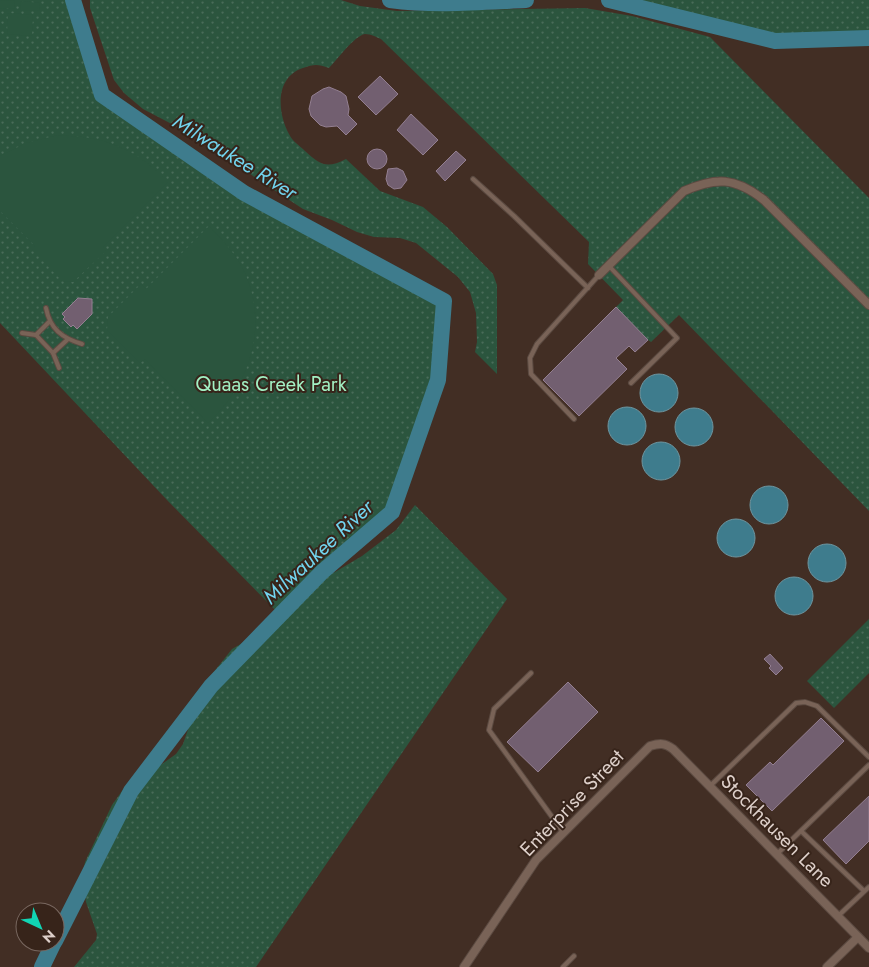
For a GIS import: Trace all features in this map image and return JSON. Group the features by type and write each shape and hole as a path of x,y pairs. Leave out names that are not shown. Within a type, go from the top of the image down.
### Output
{"street":[{"path":"599,275 684,192 700,184 722,181 736,183 751,190 764,200 869,306"},
{"name":"Enterprise Street","path":"464,967 536,860 650,746 659,743"},
{"name":"Stockhausen Lane","path":"659,743 666,744 673,749 869,948"},
{"path":"827,967 858,937"}],"lane":[{"path":"473,179 588,288"},
{"path":"609,266 677,338 630,384"},
{"path":"574,419 531,374 530,358 537,344 599,275"},
{"path":"46,308 49,322 67,340 82,344"},
{"path":"36,336 49,322"},
{"path":"22,333 36,336 54,353 58,368"},
{"path":"54,353 67,340"},
{"path":"531,673 494,709 488,730 564,832"},
{"path":"710,786 796,703 805,702 817,706 869,757"},
{"path":"777,854 869,765"},
{"path":"801,831 864,891"},
{"path":"838,916 869,887"},
{"path":"562,967 574,956"}],"green space":[{"name":"Quaas Creek Park","path":"0,0 73,0 102,95 244,193 444,301 438,380 392,512 322,577 335,572 362,556 396,530 415,505 507,599 256,967 74,967 96,940 97,934 86,902 82,878 85,862 112,805 127,784 141,773 162,764 176,754 183,744 192,718 213,673 232,649 251,638 277,612 167,500 0,323"},
{"path":"0,0 15,1 14,9 0,8"},
{"path":"90,0 341,0 360,6 397,11 585,8 632,16 710,37 869,198 869,511 679,315 651,342 648,340 616,307 623,300 588,264 589,242 381,39 365,34 356,39 329,68 313,65 303,68 287,79 281,96 282,116 285,125 290,137 310,156 320,162 329,165 346,159 380,191 423,207 447,227 493,274 497,285 497,374 475,352 477,342 476,313 470,292 458,277 416,243 400,238 374,237 357,232 303,209 253,176 210,144 143,109 124,93 114,80 90,8"},
{"path":"390,0 526,0 441,3"},
{"path":"609,0 869,0 869,44 775,41"},
{"path":"21,1 40,3 39,11 20,10"},
{"path":"8,13 33,15 32,36 7,34"},
{"path":"54,136 87,138 116,146 143,160 168,182 103,247 106,251 73,282 62,281 32,249 35,246 0,211 0,156 26,143"},
{"path":"209,226 223,240 242,267 255,309 255,330 252,351 236,389 208,423 145,359 140,363 107,330 108,317 141,284 146,289"},
{"path":"869,619 869,673 834,708 807,681"}],"water":[{"path":"659,374 673,379 678,393 673,407 659,412 645,407 640,393 645,379"},
{"path":"627,407 641,412 646,426 641,440 627,445 613,440 608,426 613,412"},
{"path":"694,408 708,413 713,427 708,441 694,446 680,441 675,427 680,413"},
{"path":"661,442 675,447 680,461 675,475 661,480 647,475 642,461 647,447"},
{"path":"769,486 783,491 788,505 783,519 769,524 755,519 750,505 755,491"},
{"path":"736,519 750,524 755,538 750,552 736,557 722,552 717,538 722,524"},
{"path":"827,544 841,549 846,563 841,577 827,582 813,577 808,563 813,549"},
{"path":"794,577 808,582 813,596 808,610 794,615 780,610 775,596 780,582"}],"building":[{"path":"380,76 398,94 376,115 358,97"},
{"path":"329,87 346,96 349,109 348,115 357,124 346,135 337,126 326,127 320,125 311,116 309,109 312,96"},
{"path":"411,114 438,140 423,155 397,130"},
{"path":"373,149 381,149 387,155 387,163 381,169 373,169 367,163 367,155"},
{"path":"456,151 466,160 445,181 436,171"},
{"path":"397,168 403,171 407,180 401,188 394,189 388,185 386,179 388,169"},
{"path":"78,298 92,299 92,314 77,329 73,325 71,327 63,319 65,317 62,314"},
{"path":"616,307 648,340 635,352 629,346 616,358 627,369 579,416 543,380"},
{"path":"770,654 783,668 776,675 764,659"},
{"path":"568,682 598,712 538,772 507,742"},
{"path":"821,718 844,741 772,811 746,785 770,762 773,765"},
{"path":"869,796 869,841 846,864 823,840"}],"waterway":[{"name":"Milwaukee River","path":"65,921 131,791 211,686 322,572 392,512 438,380 444,301 244,193 102,95 73,0"},
{"name":"Milwaukee River","path":"390,0 441,3 526,0"},
{"name":"Milwaukee River","path":"609,0 775,41 869,38"},
{"name":"Milwaukee River","path":"42,967 49,952"}]}
